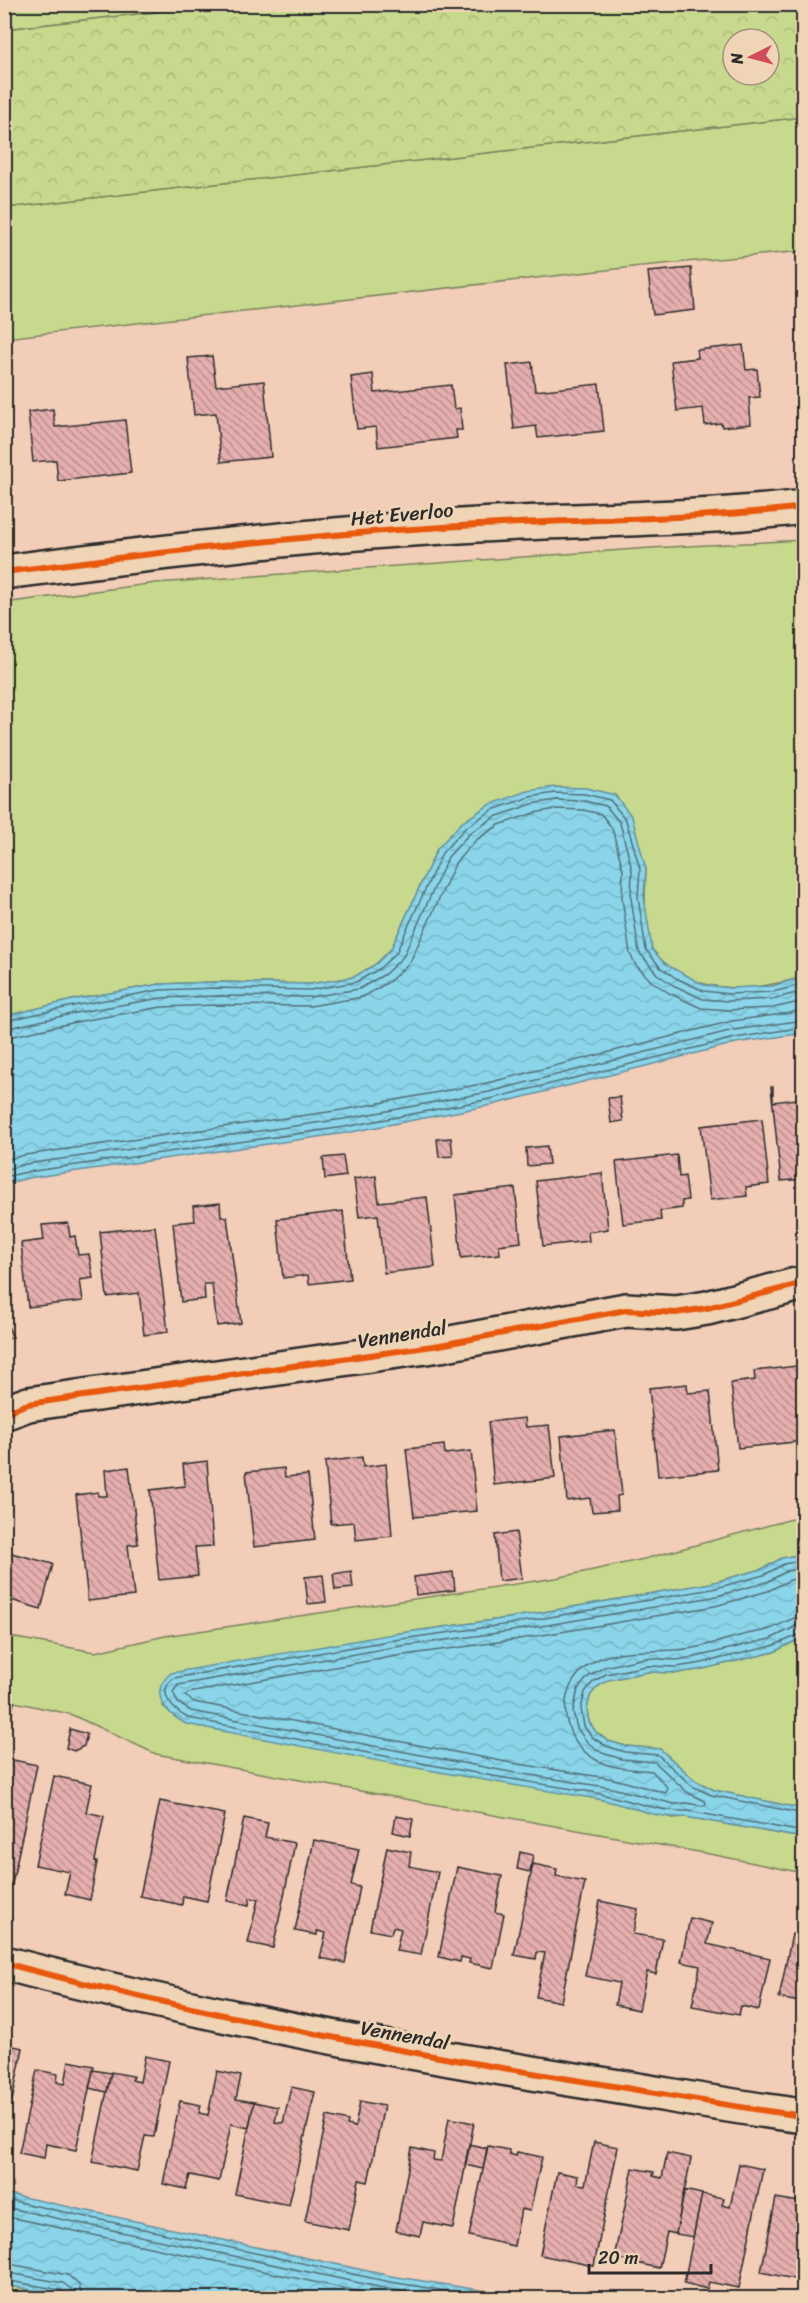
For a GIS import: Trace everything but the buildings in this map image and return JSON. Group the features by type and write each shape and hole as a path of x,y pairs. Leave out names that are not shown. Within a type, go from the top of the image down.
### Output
{"street":[{"name":"Het Everloo","path":"4,572 144,554 365,533 804,507"},
{"name":"Vennendal","path":"4,1413 28,1404 440,1345 626,1310 676,1313 707,1308 804,1282"},
{"name":"Vennendal","path":"4,1963 317,2036 470,2064 804,2116"}],"green space":[{"path":"5,4 218,5 5,29"},
{"path":"218,5 803,5 803,117 5,208 5,29"},
{"path":"803,117 803,251 642,266 5,338 4,208"},
{"path":"803,540 803,977 770,985 737,988 705,984 674,970 658,957 648,937 645,898 646,869 437,849 391,949 376,964 354,977 310,984 216,982 160,984 77,999 5,1016 4,603 156,583 651,548"},
{"path":"803,1516 803,1554 782,1558 762,1569 711,1583 509,1618 393,1634 163,1706 178,1719 609,1801 673,1818 686,1817 803,1838 803,1873 156,1754 70,1714 5,1700 4,1636 95,1652 165,1636 556,1578 644,1559"},
{"path":"803,1637 803,1809 714,1790 696,1781 660,1749 626,1746 608,1741 596,1732 589,1722 587,1709 590,1696 597,1687 608,1680 647,1672 678,1673 703,1669 774,1652"},
{"path":"4,2285 74,2298 5,2298"}],"water":[{"path":"555,787 586,788 615,795 632,817 646,869 644,897 652,949 665,964 704,985 730,988 772,986 803,977 803,1033 736,1043 492,1105 346,1133 28,1178 5,1184 5,1016 77,999 160,984 216,982 310,984 354,977 376,964 391,949 437,849 461,823 489,805 528,791"},
{"path":"803,1554 803,1637 774,1652 703,1669 678,1673 647,1672 608,1680 597,1687 590,1696 587,1709 589,1722 596,1732 608,1741 626,1746 660,1749 696,1781 714,1790 803,1809 803,1838 686,1817 652,1814 605,1800 440,1772 186,1724 171,1714 160,1694 164,1680 171,1673 393,1634 509,1618 711,1583 762,1569 782,1558"},
{"path":"4,2193 391,2276 530,2298 74,2298 5,2285"}],"cycle path":[{"path":"4,572 182,550 419,528 641,519 804,507"},
{"path":"4,1413 28,1404 440,1345 626,1310 676,1313 707,1308 804,1283"},
{"path":"4,1963 149,1999 368,2044 804,2116"}]}
